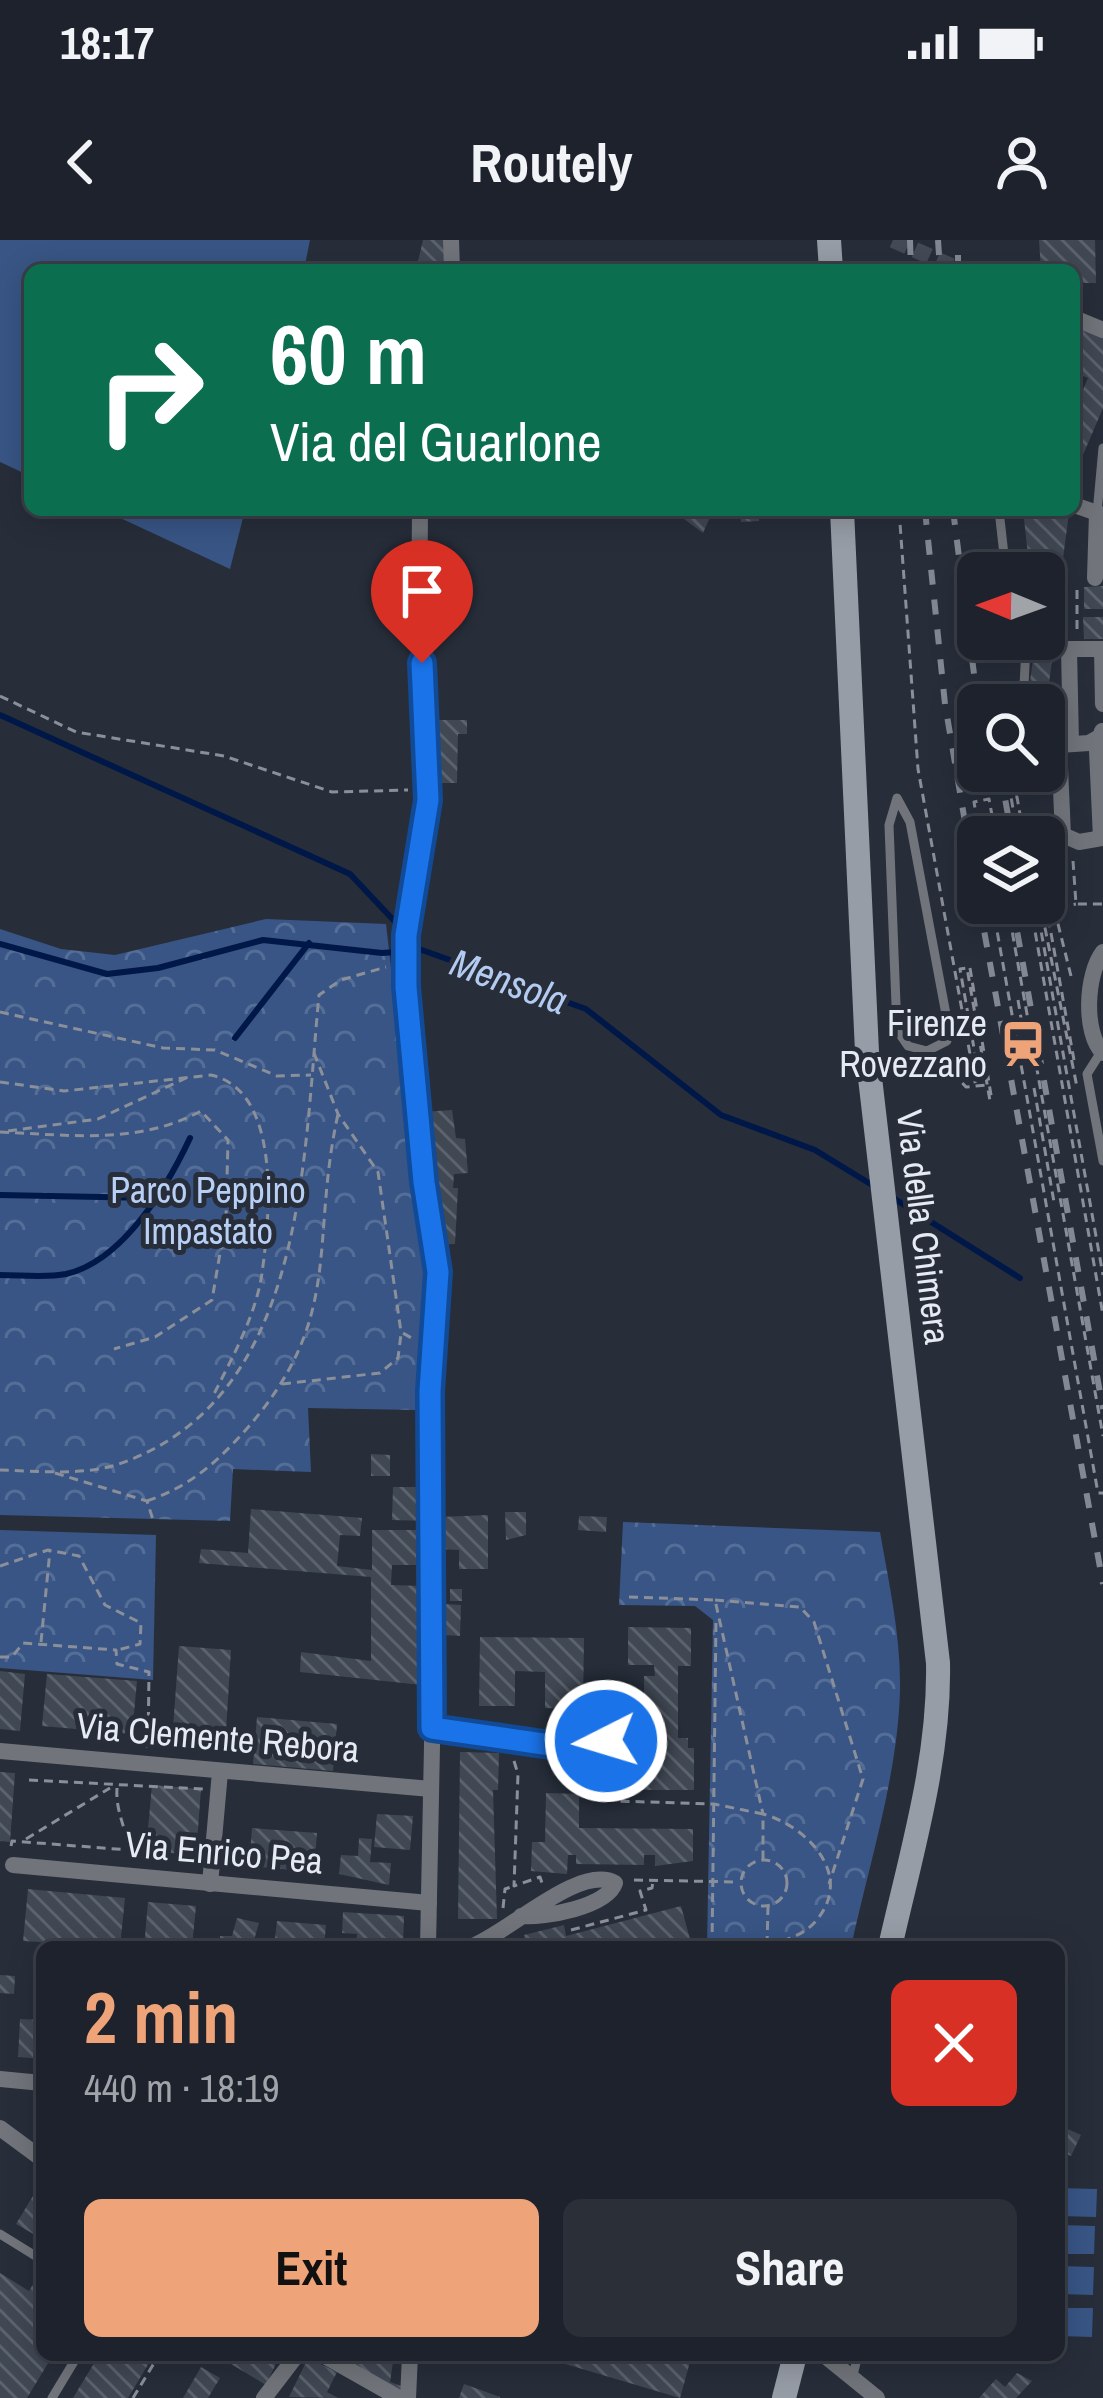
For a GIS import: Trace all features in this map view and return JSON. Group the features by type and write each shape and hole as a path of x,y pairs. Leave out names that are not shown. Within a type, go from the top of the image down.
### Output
{"street":[{"path":"1096,578 1100,514"},
{"path":"420,516 418,629 428,789 406,962 424,1182 438,1272 430,1412 428,1941"},
{"name":"Via della Chimera","path":"842,516 867,1052 939,1688 923,1800 891,1941"},
{"path":"1071,744 1069,649 1102,650 1103,704"},
{"path":"1102,732 1102,838 1072,841 1063,835 1059,745 1089,743 1102,732"},
{"path":"1102,1053 1094,1041 1090,983 1103,952"},
{"path":"432,1728 592,1751 609,1736 613,1702"},
{"name":"Via Clemente Rebora","path":"0,1751 431,1789"},
{"path":"210,1884 220,1772"},
{"name":"Via Enrico Pea","path":"13,1865 429,1903"},
{"path":"487,1941 521,1916 539,1917 604,1897 615,1883"},
{"path":"0,2079 36,2082"},
{"path":"0,2128 36,2155"},
{"path":"264,2398 292,2361"},
{"path":"334,2361 403,2398 409,2361"},
{"path":"784,2398 793,2361"},
{"path":"833,2361 877,2398"}],"lane":[{"path":"1100,514 1103,448"},
{"path":"1000,516 1004,552"},
{"path":"898,798 910,822 948,1025 946,1040 935,1049 908,1046 897,1030 889,826 898,798"},
{"path":"1102,1053 1087,1074 1103,1161"},
{"path":"0,2234 36,2256"},
{"path":"52,2398 74,2361"},
{"path":"853,2375 856,2361"}],"path":[{"path":"899,516 918,769 976,1087"},
{"path":"1077,643 1077,578 1096,578"},
{"path":"0,695 76,732 224,756 332,792 428,789"},
{"path":"1017,796 1021,837 1011,797 1017,796"},
{"path":"976,816 974,802 989,799 992,816"},
{"path":"1072,841 1076,904"},
{"path":"1065,906 1103,904"},
{"path":"996,924 1098,1493 1103,1492"},
{"path":"1011,924 1103,1436"},
{"path":"1037,924 1103,1315"},
{"path":"1038,924 1074,1087"},
{"path":"1044,924 1103,1275"},
{"path":"1049,924 1074,1060"},
{"path":"1058,924 1068,975 1090,983"},
{"path":"0,1470 115,1466 191,1427 272,1309 285,1271 302,1178 319,995 341,980 406,962"},
{"path":"967,968 990,1101 997,1100 972,968 967,968 960,969 978,1071 973,1072"},
{"path":"1010,1001 1025,998"},
{"path":"1018,1000 1022,1024"},
{"path":"0,1012 163,1048 214,1050 277,1076 311,1075"},
{"path":"935,1049 955,1081 976,1087 987,1084"},
{"path":"280,1384 380,1373 398,1358 401,1332 378,1172 338,1114 314,1052"},
{"path":"0,1082 64,1091 193,1075 230,1079 252,1100 266,1163 262,1275 241,1342 209,1403"},
{"path":"114,1349 155,1337 212,1300 226,1218 228,1140 202,1111 166,1130 134,1135 0,1132 98,1119 193,1075"},
{"path":"1034,1088 1054,1202"},
{"path":"47,1471 147,1501 182,1489 216,1462 280,1384 300,1354 315,1309 338,1114"},
{"path":"1046,1204 1061,1201"},
{"path":"401,1332 435,1352"},
{"path":"147,1501 154,1523"},
{"path":"0,1566 50,1550 79,1556 105,1605 141,1623 140,1645 132,1651 19,1643 12,1657 0,1657"},
{"path":"41,1644 50,1550"},
{"path":"629,1597 776,1601 800,1607 814,1622 863,1779 816,1921 782,1941"},
{"path":"715,1600 763,1814 764,1859"},
{"path":"712,1941 716,1609"},
{"path":"116,1650 123,1669 149,1672 148,1755"},
{"path":"510,1749 518,1774 514,1886 540,1877 544,1890"},
{"path":"592,1751 606,1767 608,1780 602,1781 615,1801 714,1804 763,1814 810,1836 827,1868 829,1886"},
{"path":"29,1780 209,1790"},
{"path":"22,1842 114,1787"},
{"path":"114,1787 116,1807 129,1837 128,1876"},
{"path":"764,1859 777,1864 787,1884 781,1897 769,1905 749,1900 741,1882 745,1869 764,1859"},
{"path":"615,1883 741,1882"},
{"path":"766,1941 769,1905"},
{"path":"133,2398 155,2361"}],"green space":[{"path":"0,240 310,240 305,264 24,264 24,473 0,462"},
{"path":"116,516 243,516 230,569"},
{"name":"Parco Peppino Impastato","path":"266,919 386,924 435,1351 416,1410 308,1408 311,1472 233,1469 230,1521 0,1515 0,929 61,949 115,955"},
{"path":"623,1522 880,1532 899,1650 898,1722 852,1941 707,1941 713,1620 695,1606 619,1605"},
{"path":"0,1530 156,1535 153,1680 0,1668"},
{"path":"1065,2188 1097,2189 1096,2217 1065,2216"},
{"path":"1065,2225 1095,2226 1094,2254 1065,2254"},
{"path":"1065,2266 1094,2267 1093,2295 1065,2294"},
{"path":"1065,2308 1093,2308 1092,2337 1065,2336"}],"building":[{"path":"423,240 446,240 447,264 417,264"},
{"path":"1039,240 1095,240 1096,283 1080,283 1080,264 1041,264"},
{"path":"1080,327 1103,337 1103,408 1080,462 1080,397 1088,378 1080,375"},
{"path":"680,516 711,516 703,533"},
{"path":"740,516 759,516 759,521 741,522"},
{"path":"1024,516 1069,516 1064,552 1028,552"},
{"path":"1103,586 1103,609 1084,609 1084,587"},
{"path":"1083,617 1103,617 1103,639 1084,639"},
{"path":"1033,660 1052,660 1049,684 1029,684"},
{"path":"438,720 467,720 467,734 458,734 457,783 436,783"},
{"path":"452,1110 456,1138 465,1139 468,1173 454,1174 453,1188 458,1188 455,1244 436,1245 422,1112"},
{"path":"371,1454 390,1455 390,1476 371,1476"},
{"path":"393,1487 429,1487 429,1521 392,1520"},
{"path":"251,1509 362,1518 360,1536 340,1535 337,1566 372,1570 372,1530 428,1530 422,1685 300,1672 301,1652 371,1661 371,1577 199,1563 201,1549 248,1553","holes":["392,1565 420,1565 421,1586 391,1585"]},
{"path":"505,1512 526,1512 526,1535 506,1540"},
{"path":"488,1515 488,1569 459,1569 459,1550 438,1549 440,1517"},
{"path":"579,1516 607,1517 606,1532 578,1530"},
{"path":"450,1589 462,1589 462,1601 450,1601"},
{"path":"445,1604 461,1605 460,1636 444,1635"},
{"path":"628,1627 691,1628 691,1666 678,1666 678,1738 688,1738 688,1748 694,1748 694,1790 625,1790 626,1749 652,1749 652,1738 644,1738 644,1676 655,1676 654,1665 628,1665"},
{"path":"480,1637 584,1638 583,1709 545,1708 545,1672 515,1671 515,1706 479,1706"},
{"path":"179,1646 231,1650 226,1731 173,1728"},
{"path":"0,1671 25,1674 20,1731 0,1729"},
{"path":"47,1674 137,1681 132,1734 42,1726"},
{"path":"257,1717 337,1724 333,1771 253,1764"},
{"path":"460,1752 499,1753 498,1790 493,1790 497,1919 458,1919"},
{"path":"0,1772 15,1773 10,1842 0,1841"},
{"path":"152,1785 201,1789 196,1855 146,1851"},
{"path":"546,1793 579,1794 579,1828 693,1829 693,1861 655,1866 655,1855 644,1855 644,1865 576,1864 576,1855 568,1855 567,1874 531,1871 532,1842 545,1842"},
{"path":"377,1814 413,1816 410,1850 374,1847"},
{"path":"252,1828 317,1833 314,1872 249,1866"},
{"path":"359,1838 372,1839 370,1862 391,1863 389,1885 339,1874 341,1855 358,1856"},
{"path":"28,1889 125,1898 121,1941 23,1941"},
{"path":"148,1902 196,1906 193,1941 145,1941"},
{"path":"681,1906 690,1939 526,1941 524,1935 564,1925 566,1936"},
{"path":"343,1912 404,1916 403,1941 356,1941 357,1934 342,1933"},
{"path":"237,1918 259,1923 254,1941 220,1941 220,1936 232,1936"},
{"path":"277,1921 326,1925 325,1941 275,1941"},
{"path":"0,1975 15,1976 14,1994 0,1993"},
{"path":"20,2019 36,2020 36,2058 18,2057"},
{"path":"1065,2128 1081,2135 1071,2156 1065,2154"},
{"path":"36,2191 36,2236 16,2224"},
{"path":"0,2273 29,2291 36,2279 36,2361 49,2361 27,2398 0,2398"},
{"path":"95,2361 150,2361 128,2398 73,2398"},
{"path":"226,2361 277,2361 266,2385"},
{"path":"307,2361 337,2372 327,2392 338,2398 289,2397"},
{"path":"349,2361 393,2361 390,2382 401,2386 400,2391"},
{"path":"555,2361 690,2362 680,2398"},
{"path":"201,2367 220,2378 208,2398 183,2398"},
{"path":"1017,2373 1032,2381 1016,2398 979,2398 996,2379 1005,2387"},
{"path":"464,2384 500,2397 500,2398 459,2398"}],"waterway":[{"path":"0,715 350,874 400,927"},
{"name":"Mensola","path":"0,944 107,974 158,968 263,940 382,953 422,950 586,1009 721,1115 815,1150 877,1188"},
{"path":"235,1038 309,943"},
{"path":"0,1275 66,1274 106,1254 141,1220 190,1138"},
{"path":"0,1195 152,1198"},
{"name":"Mensola","path":"893,1198 1020,1278"}],"tunnel":[{"path":"893,240 947,264"}],"railway":[{"path":"910,240 911,264"},
{"path":"938,240 940,264"},
{"path":"958,240 958,264"},
{"path":"926,516 945,704 964,816"},
{"path":"954,516 975,684"},
{"path":"1004,792 1008,816"},
{"path":"983,924 1103,1584"},
{"path":"1016,924 1103,1409"}],"place":[{"name":"Firenze Rovezzano","path":"1023,1044"}],"route":[{"path":"422,663 428,800 406,935 406,987 424,1182 438,1272 438,1327 430,1391 435,1595 432,1728 592,1751 606,1741"}]}
